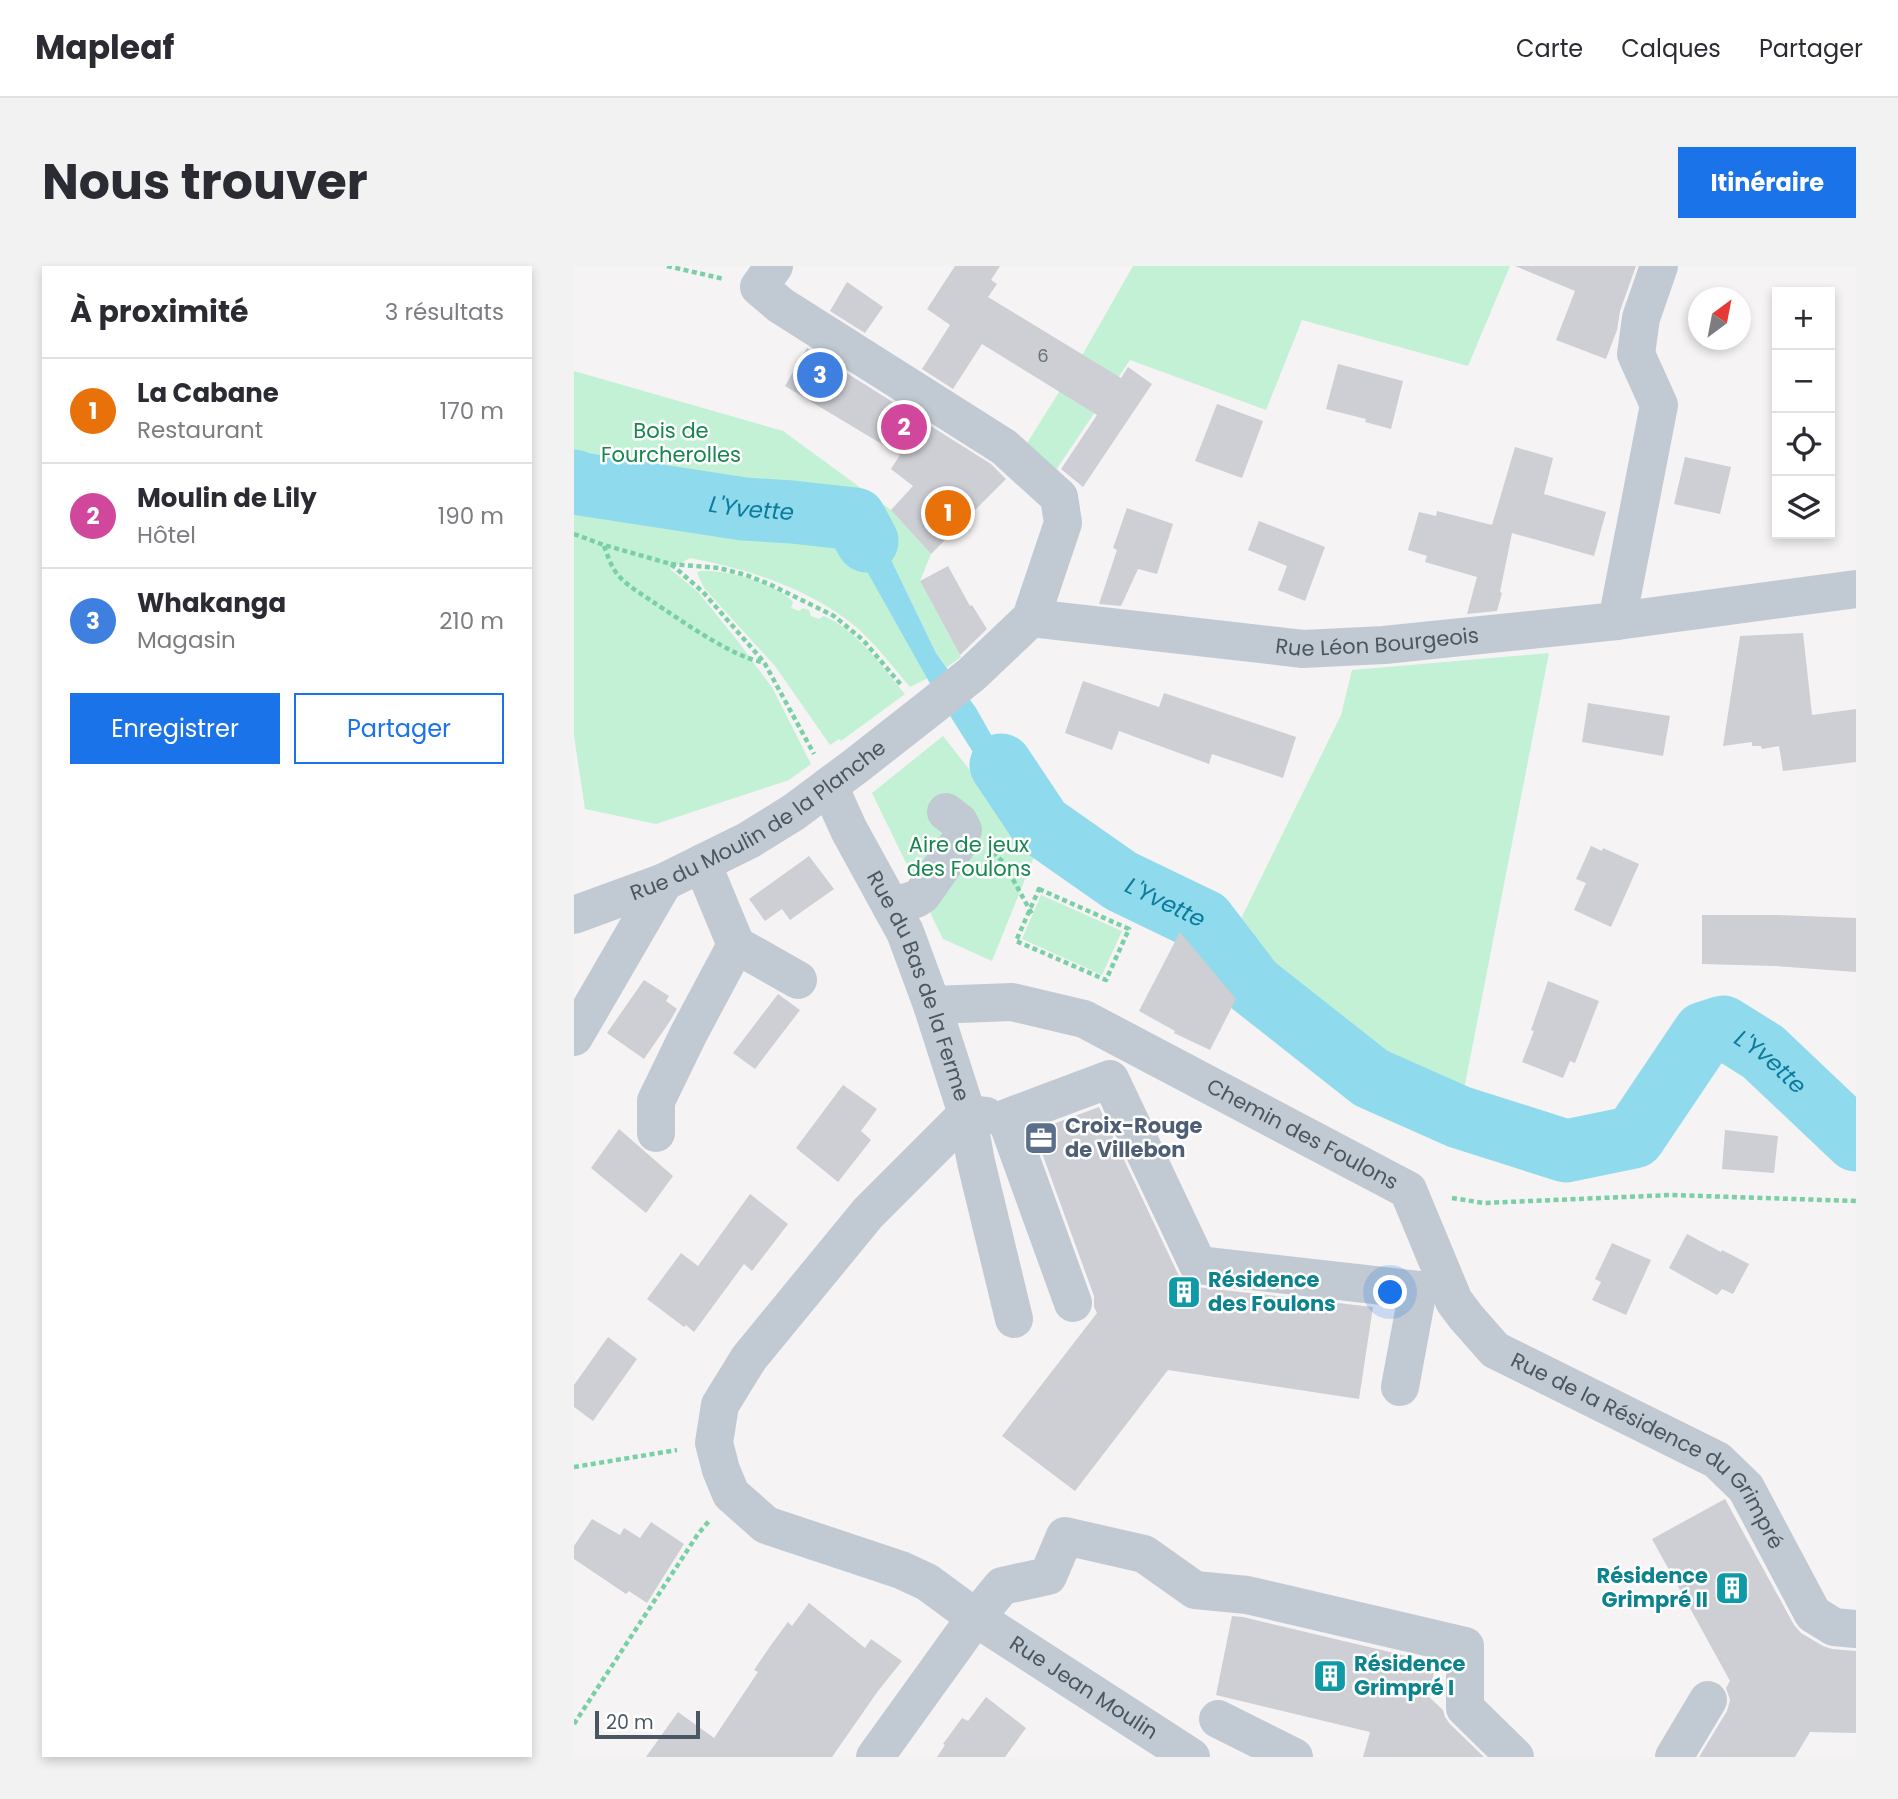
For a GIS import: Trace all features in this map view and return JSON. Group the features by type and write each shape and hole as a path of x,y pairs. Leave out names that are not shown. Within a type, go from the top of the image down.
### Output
{"street":[{"path":"1617,621 1659,405 1636,354 1641,318 1659,266"},
{"path":"767,277 780,305 1004,447 1059,497 1063,523 1031,618 972,674 919,700"},
{"name":"Rue Léon Bourgeois","path":"1031,618 1303,649 1384,645 1617,621 1856,589"},
{"name":"Rue du Moulin de la Planche","path":"574,915 664,882 750,840 823,773 919,700"},
{"name":"Rue du Bas de la Ferme","path":"823,773 849,830 905,932 967,1114 868,1213 749,1357 720,1405 714,1443 731,1494 766,1525 910,1574 928,1582 976,1618"},
{"path":"891,907 916,900 922,895 953,826"},
{"path":"702,863 736,946 798,980"},
{"path":"574,1037 664,882"},
{"path":"656,1133 656,1101 689,1032 736,946"},
{"name":"Chemin des Foulons","path":"932,1005 1012,1002 1084,1019 1408,1190"},
{"path":"1014,1319 967,1114 1006,1118 1110,1079 1198,1265 1418,1290 1400,1387"},
{"path":"1006,1118 1073,1303"},
{"name":"Rue de la Résidence du Grimpré","path":"1408,1190 1454,1301 1495,1350 1717,1460 1746,1488 1813,1614 1834,1627 1856,1629"},
{"path":"875,1757 976,1618 1003,1586 1048,1576 1065,1536 1144,1554 1195,1590 1247,1595 1465,1646 1465,1708 1515,1757"},
{"name":"Rue Jean Moulin","path":"976,1618 1191,1757"},
{"path":"1674,1757 1708,1700"},
{"path":"1218,1719 1294,1757"}],"path":[{"path":"667,266 767,277"},
{"path":"574,534 671,564 719,568 769,584 834,616 863,640 919,700"},
{"path":"604,545 619,576 640,593 732,651 754,661 764,662"},
{"path":"671,564 703,592 764,662 823,773"},
{"path":"953,826 995,853 1004,863 1031,911"},
{"path":"1039,889 1129,929 1106,980 1016,941 1031,911 1039,889"},
{"name":"Chemin des Foulons","path":"1408,1190 1483,1203 1671,1195 1856,1201"},
{"path":"574,1467 683,1449"},
{"path":"574,1724 698,1534"}],"green space":[{"path":"1133,266 1510,266 1468,366 1302,320 1266,410 1130,360 1056,470 1024,448 1084,352"},
{"name":"Bois de Fourcherolles","path":"574,371 783,431 891,510 931,554 920,581 961,657 947,667 936,653 882,541 843,507 816,500 799,500 788,529 856,552 928,678 910,687 877,647 855,626 818,601 755,574 690,558 670,569 698,592 773,689 811,764 789,780 656,824 585,809 574,736"},
{"path":"700,571 736,575 763,583 793,602 791,608 809,610 811,616 819,619 824,616 836,623 868,650 905,694 841,741 839,739 830,745 775,666 704,588 697,573"},
{"path":"1549,653 1461,1105 1372,1065 1270,982 1231,939 1341,715 1352,670"},
{"name":"Aire de jeux des Foulons","path":"943,736 997,805 1042,837 992,961 943,939 872,793"},
{"path":"1041,895 1122,931 1102,975 1022,939"}],"water":[{"path":"799,500 816,500 843,507 862,516 882,541 936,653 976,708 1008,765 1064,820 1051,838 1019,812 991,781 932,687 856,552 788,529"}],"building":[{"path":"955,266 1000,266 991,280 997,284 988,297 1121,378 1128,367 1152,384 1083,487 1061,469 1097,415 982,344 953,389 922,369 950,325 927,309"},
{"path":"1515,266 1636,266 1606,359 1556,340 1575,291"},
{"path":"847,282 883,307 865,333 830,311"},
{"path":"807,348 991,464 1006,479 931,554 891,510 913,486 891,469 900,455 785,386"},
{"path":"1338,364 1403,381 1391,429 1365,422 1366,419 1326,409"},
{"path":"1217,404 1263,421 1242,478 1195,461"},
{"path":"1515,447 1553,458 1544,494 1606,512 1594,556 1512,533 1497,611 1467,614 1477,577 1425,562 1427,556 1408,550 1419,512 1436,516 1437,511 1492,525"},
{"path":"1685,457 1731,467 1720,514 1674,504"},
{"path":"1127,508 1173,524 1157,574 1138,569 1121,606 1099,604 1117,550 1113,548"},
{"path":"1259,521 1325,547 1305,601 1278,590 1287,566 1248,550"},
{"path":"948,566 970,606 972,605 987,629 960,655 920,581"},
{"path":"1803,633 1812,715 1856,709 1856,762 1783,771 1779,746 1762,749 1761,746 1752,746 1752,742 1723,746 1740,636"},
{"path":"1083,681 1159,707 1164,693 1296,737 1283,778 1212,754 1209,764 1119,731 1112,750 1065,733"},
{"path":"1588,703 1670,716 1663,756 1582,742"},
{"path":"1591,846 1602,851 1603,848 1639,864 1611,927 1574,910 1586,883 1576,879"},
{"path":"809,856 834,889 790,920 782,909 765,921 749,899"},
{"path":"1702,915 1856,918 1856,972 1702,964"},
{"path":"1180,932 1236,999 1210,1050 1174,1033 1175,1031 1139,1011"},
{"path":"644,980 669,996 666,1001 677,1009 644,1059 607,1033"},
{"path":"1548,981 1599,1001 1575,1063 1570,1061 1563,1078 1522,1062"},
{"path":"778,994 800,1010 755,1069 733,1053"},
{"path":"843,1085 877,1109 861,1131 871,1140 838,1182 796,1148"},
{"name":"Résidence des Foulons","path":"1099,1107 1178,1274 1185,1282 1196,1287 1373,1307 1359,1399 1168,1370 1075,1491 1002,1436 1097,1313 1094,1296 1034,1131"},
{"path":"619,1129 673,1176 646,1213 591,1168"},
{"path":"1725,1130 1778,1136 1774,1173 1722,1169"},
{"path":"750,1194 788,1224 752,1271 744,1264 694,1332 647,1299 681,1253 698,1266"},
{"path":"1687,1234 1749,1264 1733,1294 1722,1289 1717,1295 1669,1268"},
{"path":"1612,1243 1651,1260 1626,1315 1592,1300 1601,1282 1595,1279"},
{"path":"608,1337 637,1359 593,1421 574,1407 574,1385"},
{"name":"Résidence Grimpré II","path":"1725,1499 1794,1625 1801,1633 1823,1646 1856,1651 1856,1733 1810,1732 1795,1757 1699,1757 1727,1711 1730,1700 1726,1688 1730,1681 1652,1539"},
{"path":"592,1519 620,1535 624,1528 640,1538 651,1522 684,1544 647,1603 629,1591 626,1594 574,1559 574,1546"},
{"path":"809,1603 865,1648 871,1639 902,1661 832,1757 646,1757 678,1712 714,1738 758,1672 754,1670 771,1645 788,1622 792,1626"},
{"name":"Résidence Grimpré I","path":"1232,1616 1436,1663 1429,1697 1443,1710 1450,1724 1484,1757 1363,1757 1370,1732 1216,1695"},
{"path":"986,1697 1026,1728 1005,1757 937,1757 962,1718 968,1721"}],"waterway":[{"name":"L'Yvette","path":"574,481 744,509 855,519 867,541"},
{"name":"L'Yvette","path":"1001,765 1041,825 1121,881 1204,921 1253,985 1371,1078 1459,1117 1566,1151 1634,1137 1704,1033 1723,1027 1763,1052 1856,1140"}],"place":[{"name":"Whakanga","path":"820,375"},
{"name":"Moulin de Lily","path":"904,427"},
{"name":"La Cabane","path":"948,513"},
{"name":"Croix-Rouge de Villebon","path":"1041,1138"},
{"name":"Résidence des Foulons","path":"1184,1292"},
{"name":"Résidence Grimpré II","path":"1732,1588"},
{"name":"Résidence Grimpré I","path":"1330,1676"}]}
